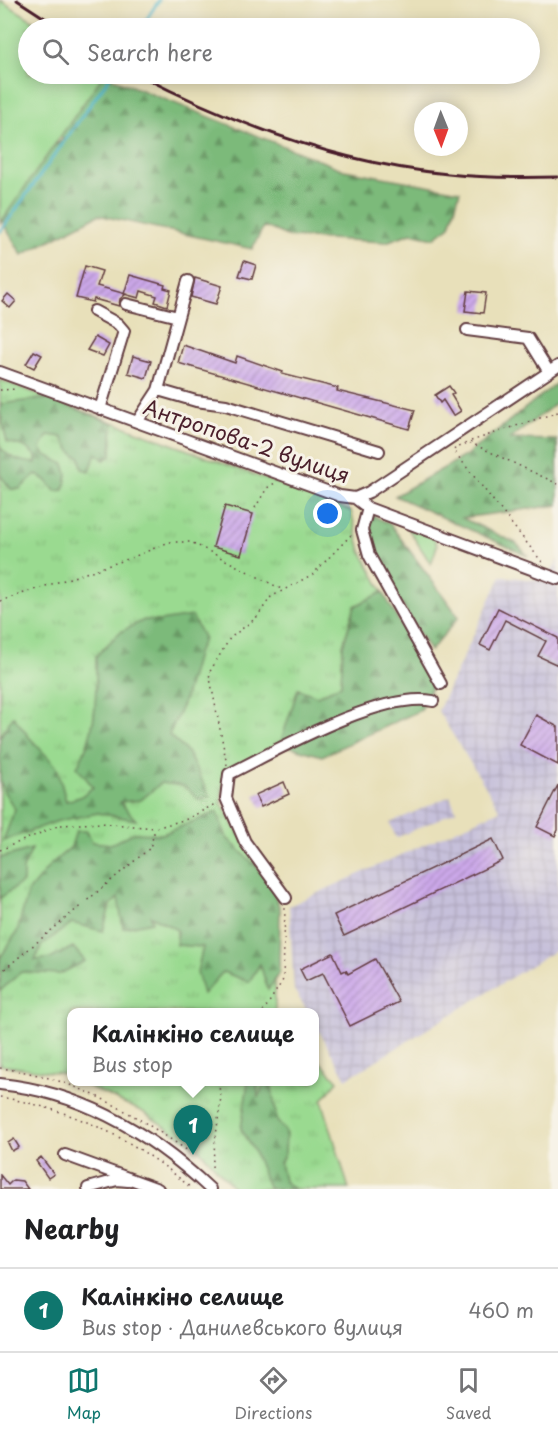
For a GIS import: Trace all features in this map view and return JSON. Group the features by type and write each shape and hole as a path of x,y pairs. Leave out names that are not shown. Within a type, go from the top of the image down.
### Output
{"street":[{"path":"137,422 158,390 188,281"},
{"path":"126,304 178,317"},
{"path":"94,311 118,324 124,332 100,409"},
{"path":"467,330 528,338 553,369"},
{"name":"Антропова-2 вулиця","path":"0,372 340,496 355,498 369,492 553,369"},
{"path":"158,390 196,401 226,405 379,451"},
{"path":"355,498 368,508 556,578"},
{"path":"368,508 362,530 369,555 441,684"},
{"path":"286,898 245,842 226,798 229,774 302,737 393,702 434,701"},
{"path":"0,1084 62,1096 101,1112 150,1140 210,1189"},
{"path":"65,1155 158,1189"},
{"path":"87,1188 117,1180 141,1183"}],"path":[{"path":"556,578 453,450 469,442 558,412"},
{"path":"469,442 558,484"},
{"path":"255,508 267,488 287,476"},
{"path":"229,774 209,673 230,638 256,618 271,597 313,574 350,534 362,530"},
{"path":"0,601 131,558 169,542 190,542 283,590"},
{"path":"0,850 60,825 101,823 155,828 187,819 226,798"},
{"path":"0,973 150,848 155,828"},
{"path":"266,1008 284,980 286,898"},
{"path":"212,1167 221,1097 219,1086"},
{"path":"0,1096 57,1109 101,1126 153,1158 192,1189"}],"shaded area":[{"path":"558,559 558,949 346,1079 319,1031 319,1008 305,1008 294,990 289,906 500,810 438,711 501,576 547,581"},
{"path":"450,796 456,811 396,838 390,823"}],"green space":[{"path":"0,0 18,18 18,51"},
{"path":"0,0 29,18 18,18 18,84 97,84 0,223"},
{"path":"30,84 126,84 344,170 460,191 450,226 434,238 411,233 386,242 289,237 264,226 252,249 98,215 22,255 0,218 0,190 63,139 44,124"},
{"path":"0,380 351,511 361,551 383,592 355,606 343,646 341,685 317,696 280,744 225,773 221,802 276,899 275,1008 67,1008 67,1076 0,1065"},
{"path":"558,382 558,402 510,439 557,440 558,505 462,518 516,543 528,556 395,496 465,456"},
{"path":"50,399 113,423 111,456 104,460 96,453 90,471 82,469 80,457 73,454 62,437 48,435 41,448 44,454 64,464 67,474 64,490 55,491 46,480 36,474 20,489 11,489 0,475 0,447 21,461 36,463 36,456 25,447 7,442 0,412 1,404"},
{"path":"370,514 390,524 459,617 430,651 370,554 366,524"},
{"path":"407,527 434,537 437,546 431,564"},
{"path":"383,592 433,683 421,710 322,756 280,744 298,689 317,696 341,685 343,646 355,606"},
{"path":"192,616 204,639 198,651 183,704 169,735 187,752 210,796 199,800 184,786 161,783 141,800 120,802 136,820 98,813 58,821 3,841 15,809 4,792 0,780 0,737 13,716 57,767 66,801 80,797 93,787 77,767 92,727 96,700 96,656 120,632 144,620 160,621"},
{"path":"217,812 227,838 269,879 280,909 279,973 268,990 260,964 249,982 223,972 203,994 197,972 203,947 177,945 177,930 151,916 152,922 123,928 118,898 110,906 103,931 72,923 42,945 35,960 52,958 73,947 85,961 60,974 21,972 0,991 0,958 17,932 28,892 51,864 71,847 76,831 87,831 92,842 111,844 133,833 163,834"},
{"path":"32,849 23,869 23,882 0,898 0,858"},
{"path":"319,1060 338,1081 322,1100 349,1189 235,1189 199,1149 143,1112 88,1086 319,1086"},
{"path":"247,1086 257,1086 258,1098 263,1086 272,1086 277,1121 286,1132 285,1153 280,1163 284,1181 294,1189 269,1189 254,1151 241,1129"}],"building":[{"path":"244,261 256,265 252,279 239,276"},
{"path":"85,266 102,271 97,286 126,294 120,299 119,306 94,299 93,302 76,298"},
{"path":"130,275 165,285 164,288 171,290 167,306 155,302 157,296 141,291 139,298 124,294"},
{"path":"195,278 222,286 216,304 191,297"},
{"path":"468,291 486,293 483,313 465,311"},
{"path":"8,294 16,301 10,308 2,301"},
{"path":"95,337 109,345 103,356 87,350"},
{"path":"183,345 235,363 237,356 283,372 282,374 338,388 337,391 415,410 409,429 178,363"},
{"path":"34,351 42,355 34,368 26,364"},
{"path":"133,356 151,361 146,378 128,373"},
{"path":"449,386 454,393 451,395 461,411 453,416 443,400 440,403 435,395"},
{"path":"225,506 253,514 241,555 213,547"},
{"path":"498,608 558,638 558,665 538,656 546,641 505,620 490,650 480,645"},
{"path":"536,715 558,727 558,765 520,745"},
{"path":"284,782 289,794 261,807 255,795"},
{"path":"558,785 558,830 555,836 537,827"},
{"path":"493,839 503,860 344,936 334,915"},
{"path":"333,953 342,972 346,970 348,974 375,959 399,1002 350,1026 323,973 306,981 300,969"},
{"path":"14,1139 19,1147 12,1151 8,1143"},
{"path":"41,1157 54,1174 48,1178 36,1161"},
{"path":"0,1175 8,1185 13,1180 22,1181 28,1189 0,1189"}],"waterway":[{"path":"147,18 159,0"},
{"path":"0,232 105,84"}],"railway":[{"path":"17,0 45,18"},
{"path":"157,84 249,125 327,151 367,161 408,169 462,175 558,177"}],"place":[{"name":"Калінкіно селище","path":"193,1155"}]}
